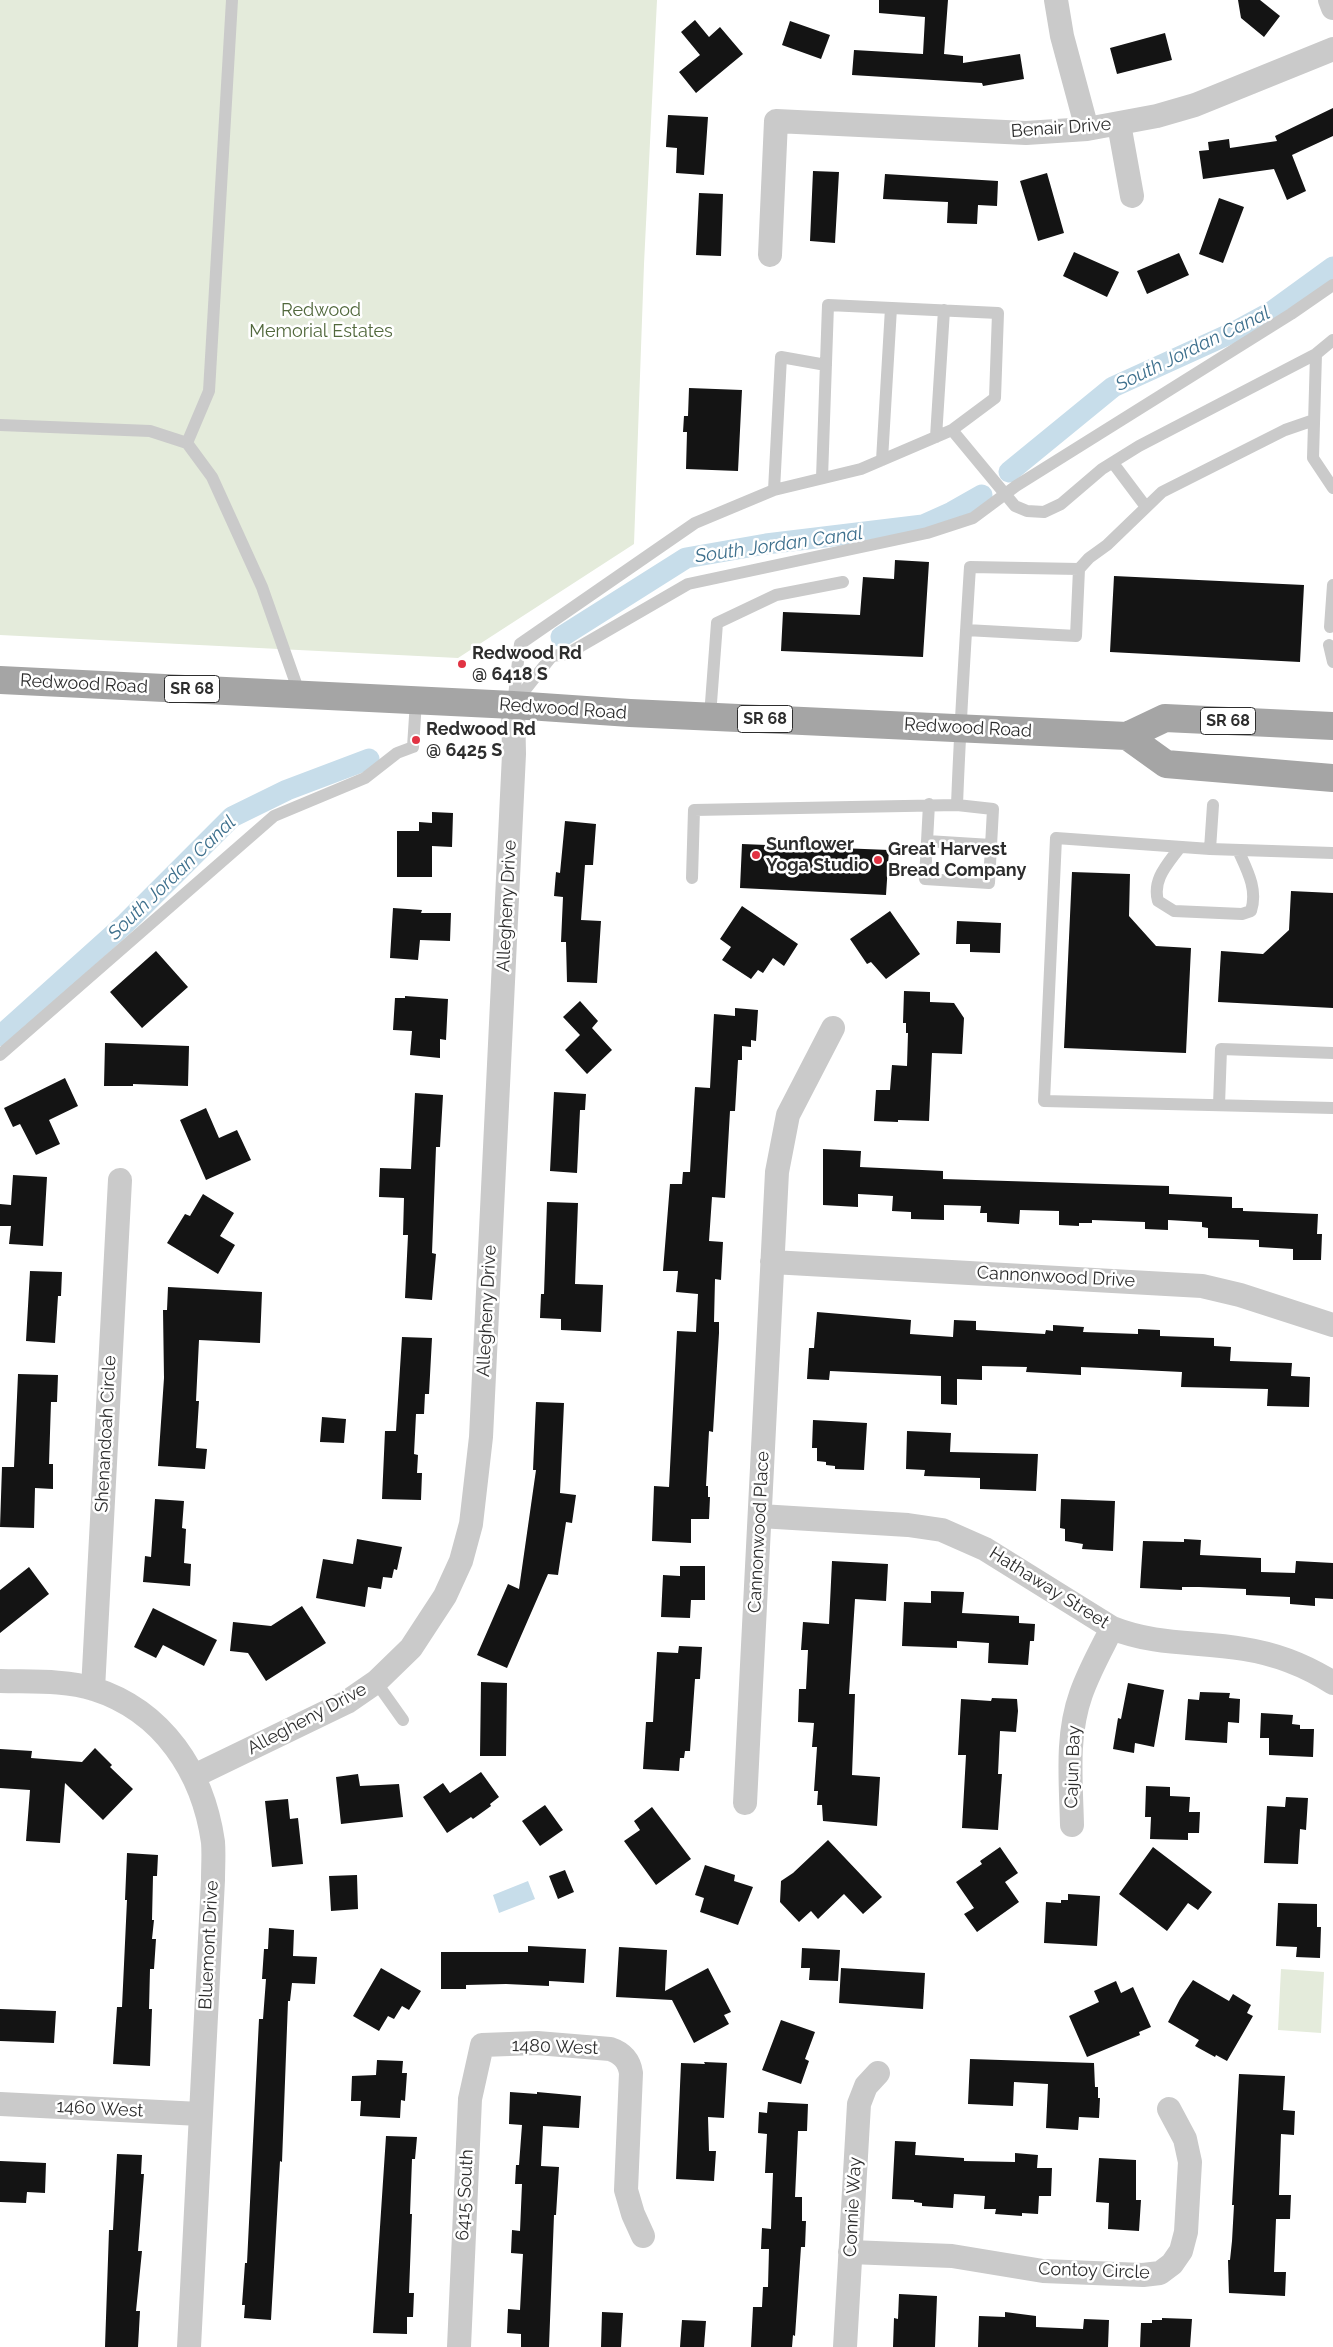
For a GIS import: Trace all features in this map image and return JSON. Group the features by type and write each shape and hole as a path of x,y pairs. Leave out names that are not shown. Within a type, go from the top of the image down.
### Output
{"main road":[{"name":"Redwood Road","path":"0,680 1127,736 1165,718 1333,726"},
{"path":"1127,736 1166,764 1333,778"},
{"path":"1276,774 1333,760"}],"street":[{"path":"1056,0 1062,36 1087,129"},
{"path":"1330,0 1333,8"},
{"name":"Benair Drive","path":"770,255 776,121 1026,133 1087,129 1119,124 1195,105 1333,49"},
{"path":"1119,124 1132,196"},
{"name":"Allegheny Drive","path":"194,1776 347,1702 376,1682 411,1648 445,1596 461,1560 471,1524 481,1437 513,773 513,705"},
{"name":"Cannonwood Place","path":"745,1803 777,1172 783,1133 796,1097 834,1028"},
{"name":"Shenandoah Circle","path":"93,1689 120,1180"},
{"name":"Cannonwood Drive","path":"772,1262 1202,1286 1240,1295 1333,1325"},
{"name":"Hathaway Street","path":"760,1516 908,1525 942,1530 985,1549 1112,1628 1152,1641 1229,1647 1273,1655 1302,1665 1333,1683"},
{"name":"Cajun Bay","path":"1072,1824 1071,1748 1076,1712 1088,1676 1112,1628"},
{"name":"Bluemont Drive","path":"0,1681 62,1684 93,1689 125,1703 154,1723 178,1748 194,1776 205,1806 213,1843 213,1880 189,2347"},
{"name":"1480 West","path":"482,2045 537,2043 610,2049 619,2052 626,2058 631,2073 626,2190 632,2214 644,2236"},
{"name":"6415 South","path":"459,2347 470,2099 482,2045"},
{"name":"Connie Way","path":"845,2347 858,2104 866,2086 878,2073"},
{"name":"1460 West","path":"0,2104 200,2114"},
{"name":"Contoy Circle","path":"850,2252 952,2256 1044,2271 1143,2275 1160,2273 1172,2264 1181,2251 1186,2232 1190,2162 1185,2139 1168,2109"}],"lane":[{"path":"187,443 209,391 232,0"},
{"path":"513,705 552,656 567,654 688,584 927,534 973,518 1004,495 1333,285"},
{"path":"513,705 520,644 695,523 774,490 861,469 952,430 995,398 998,313 828,305 822,478"},
{"path":"882,460 891,308"},
{"path":"936,437 944,310"},
{"path":"952,430 1015,506 1027,511 1044,512 1061,504 1113,463 1139,446 1316,354 1333,340"},
{"path":"1316,354 1313,458 1333,488"},
{"path":"774,490 781,357 826,365"},
{"path":"966,630 1076,636 1079,569 1089,558 1107,546 1162,492 1285,430 1314,420"},
{"path":"1,424 150,431 187,443 212,477 262,587 300,695"},
{"path":"1113,463 1146,507"},
{"path":"957,805 970,566 1079,569"},
{"path":"710,716 717,623 776,595 843,582"},
{"path":"1330,628 1333,585"},
{"path":"1330,645 1333,662"},
{"path":"0,1055 274,816 365,778 397,753 413,747 416,701"},
{"path":"692,878 694,810 929,804 993,809 988,883 925,879 929,804"},
{"path":"1210,849 1213,805"},
{"path":"1333,853 1210,849 1056,838 1044,1101 1333,1108"},
{"path":"927,841 991,846"},
{"path":"1180,847 1158,879 1155,890 1158,901 1174,911 1242,914 1251,911 1254,901 1252,885 1238,850"},
{"path":"1219,1105 1221,1049 1333,1053"},
{"path":"376,1682 403,1720"}],"green space":[{"name":"Redwood Memorial Estates","path":"0,0 657,0 644,264 634,544 458,658 0,635"},
{"path":"1281,1969 1324,1972 1321,2033 1278,2030"}],"water":[{"path":"528,1881 535,1899 499,1913 493,1895"}],"building":[{"path":"879,0 948,0 944,54 963,56 963,63 1020,54 1024,79 983,86 982,83 852,75 854,50 923,54 925,17 879,13"},
{"path":"1238,0 1260,0 1280,16 1264,37 1241,18"},
{"path":"695,20 709,37 720,27 743,54 696,93 679,72 700,55 681,32"},
{"path":"790,21 830,35 821,59 782,45"},
{"path":"1165,33 1172,60 1117,74 1110,48"},
{"path":"1333,108 1333,136 1292,155 1306,191 1287,200 1274,169 1203,179 1199,151 1209,150 1208,142 1229,139 1230,148 1277,141 1275,136"},
{"path":"668,115 708,117 704,175 676,173 677,148 666,147"},
{"path":"813,171 839,172 835,243 810,241"},
{"path":"1047,173 1064,233 1038,241 1020,181"},
{"path":"885,174 998,181 997,206 978,205 977,224 947,223 948,202 883,199"},
{"path":"699,193 723,194 721,256 696,255"},
{"path":"1219,198 1244,207 1223,263 1199,254"},
{"path":"1074,252 1119,272 1107,297 1063,276"},
{"path":"1179,253 1189,275 1147,294 1137,271"},
{"path":"689,388 742,390 738,471 686,469 687,432 683,432 684,416 688,416"},
{"path":"895,560 929,562 923,657 781,651 783,612 860,615 863,577 894,579"},
{"path":"1114,576 1304,585 1300,662 1110,652"},
{"path":"432,812 453,813 452,847 432,846 432,877 397,877 397,831 419,831 419,822 432,823"},
{"path":"565,821 596,824 593,865 585,865 581,920 601,921 597,983 567,982 566,942 561,942 563,897 554,896 556,872 560,873"},
{"path":"742,844 889,850 886,895 740,888"},
{"path":"1072,872 1130,874 1129,916 1156,946 1191,948 1186,1053 1064,1048"},
{"path":"1291,891 1333,893 1333,1008 1218,1002 1221,951 1263,954 1289,930"},
{"path":"742,906 798,944 784,966 773,958 763,973 758,970 751,979 722,960 731,947 720,939"},
{"path":"393,908 422,910 421,913 451,913 450,941 420,940 418,960 390,958"},
{"path":"890,911 920,954 886,979 871,962 867,964 850,939"},
{"path":"957,921 1001,923 1000,953 970,952 970,944 956,944"},
{"path":"156,951 188,987 142,1028 110,992"},
{"path":"904,991 930,992 930,1002 954,1003 964,1018 962,1054 932,1053 929,1121 874,1121 876,1090 890,1090 892,1065 907,1066 908,1033 906,1033 906,1023 903,1023"},
{"path":"405,996 448,999 446,1040 440,1039 440,1058 410,1055 412,1031 393,1030 395,998 405,998"},
{"path":"580,1001 598,1021 592,1028 612,1050 587,1074 565,1050 580,1035 563,1017"},
{"path":"735,1008 758,1010 756,1041 751,1040 751,1047 742,1046 742,1060 738,1060 735,1111 730,1111 725,1198 712,1197 709,1241 723,1242 721,1280 715,1279 714,1322 719,1322 719,1333 713,1432 709,1431 706,1486 708,1486 708,1497 710,1497 709,1519 691,1519 691,1543 652,1541 654,1486 669,1487 677,1331 696,1332 698,1294 676,1292 678,1271 663,1271 670,1184 682,1184 683,1172 690,1172 695,1087 710,1088 714,1014 735,1016"},
{"path":"105,1043 189,1046 188,1086 133,1084 133,1086 104,1086"},
{"path":"65,1078 78,1106 49,1120 60,1144 36,1155 20,1124 13,1127 4,1108"},
{"path":"554,1092 586,1094 585,1110 580,1110 577,1173 550,1171"},
{"path":"415,1093 443,1095 440,1147 436,1147 432,1253 436,1254 432,1300 405,1298 408,1235 403,1235 404,1198 379,1197 380,1168 411,1169"},
{"path":"206,1108 219,1138 237,1130 251,1160 206,1180 180,1120"},
{"path":"823,1149 861,1151 860,1167 943,1171 943,1179 1169,1186 1169,1194 1232,1197 1232,1208 1243,1208 1243,1211 1318,1214 1317,1234 1322,1234 1321,1260 1293,1260 1293,1249 1259,1247 1259,1240 1208,1238 1208,1228 1202,1227 1202,1222 1168,1220 1168,1230 1145,1229 1145,1222 1092,1220 1092,1223 1079,1223 1079,1226 1059,1225 1059,1211 1020,1210 1019,1224 987,1222 987,1213 980,1213 981,1206 944,1205 944,1220 911,1219 911,1212 892,1211 893,1196 858,1194 858,1207 823,1205"},
{"path":"13,1175 47,1177 43,1246 9,1244 11,1226 0,1226 0,1204 11,1205"},
{"path":"203,1194 234,1213 220,1236 235,1245 218,1274 167,1243 185,1214 190,1216"},
{"path":"547,1202 578,1203 575,1284 603,1285 601,1332 561,1330 561,1319 540,1318 541,1294 544,1294"},
{"path":"30,1271 62,1272 61,1296 58,1296 55,1343 26,1341"},
{"path":"168,1287 262,1292 260,1343 199,1340 196,1401 199,1401 196,1448 207,1449 205,1469 158,1466 164,1378 163,1310 167,1310"},
{"path":"817,1312 911,1320 910,1334 953,1337 954,1320 976,1321 976,1330 1045,1334 1046,1330 1053,1331 1053,1325 1084,1327 1083,1332 1138,1334 1138,1329 1160,1330 1160,1336 1214,1338 1214,1346 1231,1347 1230,1361 1292,1363 1291,1376 1310,1377 1309,1407 1267,1406 1268,1389 1181,1387 1182,1372 1081,1367 1081,1375 1026,1372 1027,1367 982,1366 982,1380 957,1379 957,1405 941,1404 941,1376 830,1371 829,1380 807,1379 809,1348 814,1348"},
{"path":"402,1337 432,1338 429,1394 425,1394 424,1414 416,1414 414,1454 418,1455 417,1473 422,1473 421,1500 382,1499 385,1431 396,1431"},
{"path":"18,1374 58,1375 57,1402 51,1402 49,1464 53,1464 53,1489 35,1488 34,1528 0,1527 2,1467 14,1467"},
{"path":"536,1402 564,1403 560,1493 576,1495 572,1523 566,1522 558,1575 548,1574 507,1668 477,1655 508,1584 519,1589 536,1470 533,1470"},
{"path":"322,1417 346,1419 344,1443 320,1442"},
{"path":"813,1420 867,1423 864,1470 835,1469 835,1466 826,1465 826,1462 817,1461 817,1448 812,1448"},
{"path":"907,1431 951,1433 950,1452 1038,1454 1036,1491 980,1489 980,1478 924,1476 925,1470 906,1469"},
{"path":"155,1499 184,1501 182,1528 186,1529 184,1563 191,1564 190,1586 143,1582 145,1556 151,1557"},
{"path":"1061,1499 1115,1501 1113,1551 1082,1549 1083,1544 1065,1541 1065,1529 1060,1528"},
{"path":"357,1539 402,1547 397,1570 394,1569 392,1578 383,1577 381,1589 368,1587 365,1607 316,1598 323,1559 353,1564"},
{"path":"1184,1539 1201,1540 1200,1555 1261,1558 1261,1572 1295,1573 1296,1561 1333,1563 1333,1599 1315,1598 1315,1606 1290,1604 1290,1597 1246,1595 1246,1589 1182,1587 1182,1590 1140,1588 1143,1541 1184,1542"},
{"path":"832,1561 888,1564 886,1601 855,1599 849,1694 855,1694 852,1775 880,1777 877,1826 823,1821 822,1805 817,1805 818,1791 814,1791 817,1747 812,1747 814,1723 798,1722 799,1689 806,1689 808,1650 801,1650 803,1622 829,1624"},
{"path":"680,1566 705,1566 705,1600 691,1600 690,1618 661,1617 663,1575 680,1576"},
{"path":"29,1567 49,1594 0,1633 0,1590"},
{"path":"931,1591 964,1592 962,1613 1019,1616 1019,1623 1035,1624 1034,1641 1030,1641 1028,1665 988,1663 989,1643 957,1641 957,1648 902,1646 904,1602 931,1603"},
{"path":"302,1606 326,1643 266,1681 248,1653 230,1651 233,1622 271,1626"},
{"path":"153,1608 217,1640 204,1666 163,1645 156,1658 134,1647"},
{"path":"679,1646 702,1647 700,1679 695,1679 690,1751 685,1751 684,1758 680,1758 679,1771 643,1769 646,1722 653,1722 657,1652 678,1653"},
{"path":"481,1682 507,1683 506,1756 480,1756"},
{"path":"1128,1683 1164,1690 1154,1747 1135,1743 1134,1753 1113,1749 1118,1718 1121,1719"},
{"path":"1200,1692 1230,1693 1229,1698 1240,1699 1239,1723 1228,1722 1227,1743 1185,1740 1188,1699 1199,1700"},
{"path":"992,1698 1017,1699 1018,1711 1016,1732 1000,1731 998,1774 1002,1774 998,1830 962,1828 966,1755 958,1755 961,1699 991,1701"},
{"path":"1261,1713 1293,1715 1292,1724 1300,1725 1300,1729 1314,1729 1313,1757 1269,1755 1269,1738 1260,1738"},
{"path":"95,1748 112,1765 110,1767 133,1789 103,1820 65,1783 60,1843 26,1841 30,1790 0,1788 0,1749 32,1751 31,1758 82,1762"},
{"path":"481,1772 499,1797 490,1804 491,1806 473,1819 471,1817 447,1833 423,1797 443,1783 450,1793"},
{"path":"358,1774 360,1786 399,1784 403,1817 341,1824 336,1777"},
{"path":"1146,1786 1170,1787 1170,1796 1190,1797 1189,1812 1200,1812 1199,1833 1188,1833 1188,1840 1150,1839 1151,1817 1145,1817"},
{"path":"1286,1797 1308,1798 1306,1830 1300,1829 1298,1864 1264,1863 1267,1806 1285,1807"},
{"path":"288,1799 290,1819 298,1818 303,1864 272,1867 265,1801"},
{"path":"545,1805 563,1830 540,1846 522,1821"},
{"path":"652,1807 691,1859 656,1885 624,1841 640,1830 634,1821"},
{"path":"828,1840 882,1897 863,1914 844,1894 818,1919 811,1911 799,1922 780,1902 781,1881 793,1873"},
{"path":"1000,1847 1018,1873 1005,1882 1019,1902 977,1932 964,1914 974,1908 956,1882 982,1864 980,1861"},
{"path":"1153,1847 1212,1892 1198,1910 1188,1903 1167,1931 1119,1894"},
{"path":"127,1853 158,1855 157,1876 153,1876 152,1920 154,1920 152,1939 156,1939 154,1969 150,1969 149,2009 152,2009 150,2066 113,2064 117,2007 122,2007 127,1900 125,1900"},
{"path":"705,1865 735,1875 734,1881 753,1887 738,1925 700,1912 704,1898 695,1895"},
{"path":"565,1870 574,1892 558,1899 549,1876"},
{"path":"357,1875 358,1909 331,1911 329,1876"},
{"path":"1068,1894 1100,1896 1097,1946 1044,1943 1046,1902 1061,1903 1061,1900 1068,1900"},
{"path":"1278,1903 1317,1904 1317,1927 1321,1927 1320,1958 1296,1957 1297,1947 1276,1946"},
{"path":"269,1928 294,1930 293,1956 317,1957 315,1984 292,1983 290,2001 288,2001 282,2162 280,2161 271,2320 244,2318 245,2305 242,2305 245,2263 247,2263 259,2019 263,2019 266,1979 262,1979 264,1949 268,1949"},
{"path":"528,1946 586,1949 584,1983 549,1981 549,1986 466,1985 466,1989 441,1989 441,1952 528,1952"},
{"path":"619,1947 667,1950 665,1991 708,1968 731,2012 724,2015 729,2024 694,2043 672,2000 616,1997"},
{"path":"802,1948 840,1950 838,1981 809,1980 810,1968 801,1968"},
{"path":"381,1968 421,1991 409,2010 402,2006 394,2019 388,2016 379,2031 353,2016"},
{"path":"841,1968 925,1973 923,2009 839,2003"},
{"path":"1193,1980 1229,2001 1233,1994 1251,2005 1247,2013 1253,2016 1227,2061 1195,2046 1199,2040 1168,2022"},
{"path":"1116,1981 1121,1993 1133,1987 1151,2027 1139,2032 1140,2035 1087,2057 1069,2016 1099,2002 1094,1991"},
{"path":"0,2009 56,2011 54,2043 0,2041"},
{"path":"781,2020 815,2032 805,2059 809,2061 801,2084 762,2070"},
{"path":"970,2059 1094,2063 1095,2087 1098,2087 1098,2098 1100,2098 1099,2118 1079,2117 1078,2130 1046,2128 1048,2084 1014,2082 1013,2106 968,2104"},
{"path":"377,2060 403,2061 402,2073 407,2073 405,2101 401,2100 400,2118 360,2116 361,2101 351,2101 352,2076 376,2075"},
{"path":"704,2062 727,2063 724,2118 708,2117 709,2151 716,2151 714,2181 676,2179 681,2063 705,2064"},
{"path":"1239,2074 1285,2076 1283,2110 1295,2111 1294,2135 1281,2134 1279,2195 1291,2195 1290,2219 1276,2219 1274,2272 1286,2272 1285,2296 1229,2293 1228,2260 1230,2260 1232,2241 1234,2205 1232,2205"},
{"path":"510,2092 537,2094 537,2092 581,2096 579,2128 543,2126 541,2166 559,2167 556,2215 554,2215 549,2347 521,2347 521,2334 507,2333 508,2309 520,2310 523,2254 511,2253 512,2230 520,2231 522,2184 515,2184 516,2165 519,2165 522,2125 509,2124"},
{"path":"768,2102 808,2104 807,2131 798,2131 795,2197 802,2197 802,2221 806,2221 805,2247 801,2247 795,2336 793,2335 792,2347 751,2347 753,2307 762,2307 763,2287 768,2287 769,2249 761,2249 762,2228 771,2229 773,2173 765,2173 767,2134 758,2133 759,2112 767,2113"},
{"path":"386,2136 417,2137 415,2159 412,2159 410,2214 412,2214 409,2293 414,2293 413,2317 407,2317 407,2334 373,2333"},
{"path":"895,2141 916,2142 915,2155 964,2158 964,2161 1015,2162 1015,2153 1038,2155 1037,2168 1052,2168 1051,2196 1039,2196 1038,2214 1022,2213 1022,2216 995,2214 996,2209 984,2209 985,2196 954,2194 953,2208 922,2206 922,2203 914,2202 914,2200 892,2199"},
{"path":"117,2154 142,2155 141,2174 144,2174 138,2251 142,2251 136,2311 140,2311 138,2347 105,2347 109,2230 113,2230"},
{"path":"1099,2158 1136,2160 1136,2200 1141,2200 1139,2231 1108,2229 1109,2203 1096,2202"},
{"path":"0,2161 46,2163 45,2193 27,2192 26,2203 0,2202"},
{"path":"899,2294 937,2296 935,2347 893,2347 894,2318 898,2319"},
{"path":"602,2312 623,2313 621,2347 601,2347"},
{"path":"1005,2312 1036,2316 1036,2327 1083,2329 1084,2319 1109,2320 1108,2347 978,2347 979,2316 1005,2317"},
{"path":"1162,2318 1192,2319 1190,2347 1140,2347 1141,2323 1152,2323 1152,2320 1162,2320"},
{"path":"682,2320 706,2321 704,2347 680,2347"}],"waterway":[{"name":"South Jordan Canal","path":"1009,472 1113,387 1236,331 1271,312 1333,267"},
{"name":"South Jordan Canal","path":"561,637 686,558 766,544 923,525 952,512 982,495"},
{"name":"South Jordan Canal","path":"0,1036 126,923 232,817 287,790 369,759"}],"place":[{"name":"Redwood Rd @ 6418 S","path":"462,664"},
{"name":"Redwood Rd @ 6425 S","path":"416,740"},
{"name":"Sunflower Yoga Studio","path":"756,855"},
{"name":"Great Harvest Bread Company","path":"878,860"}]}
